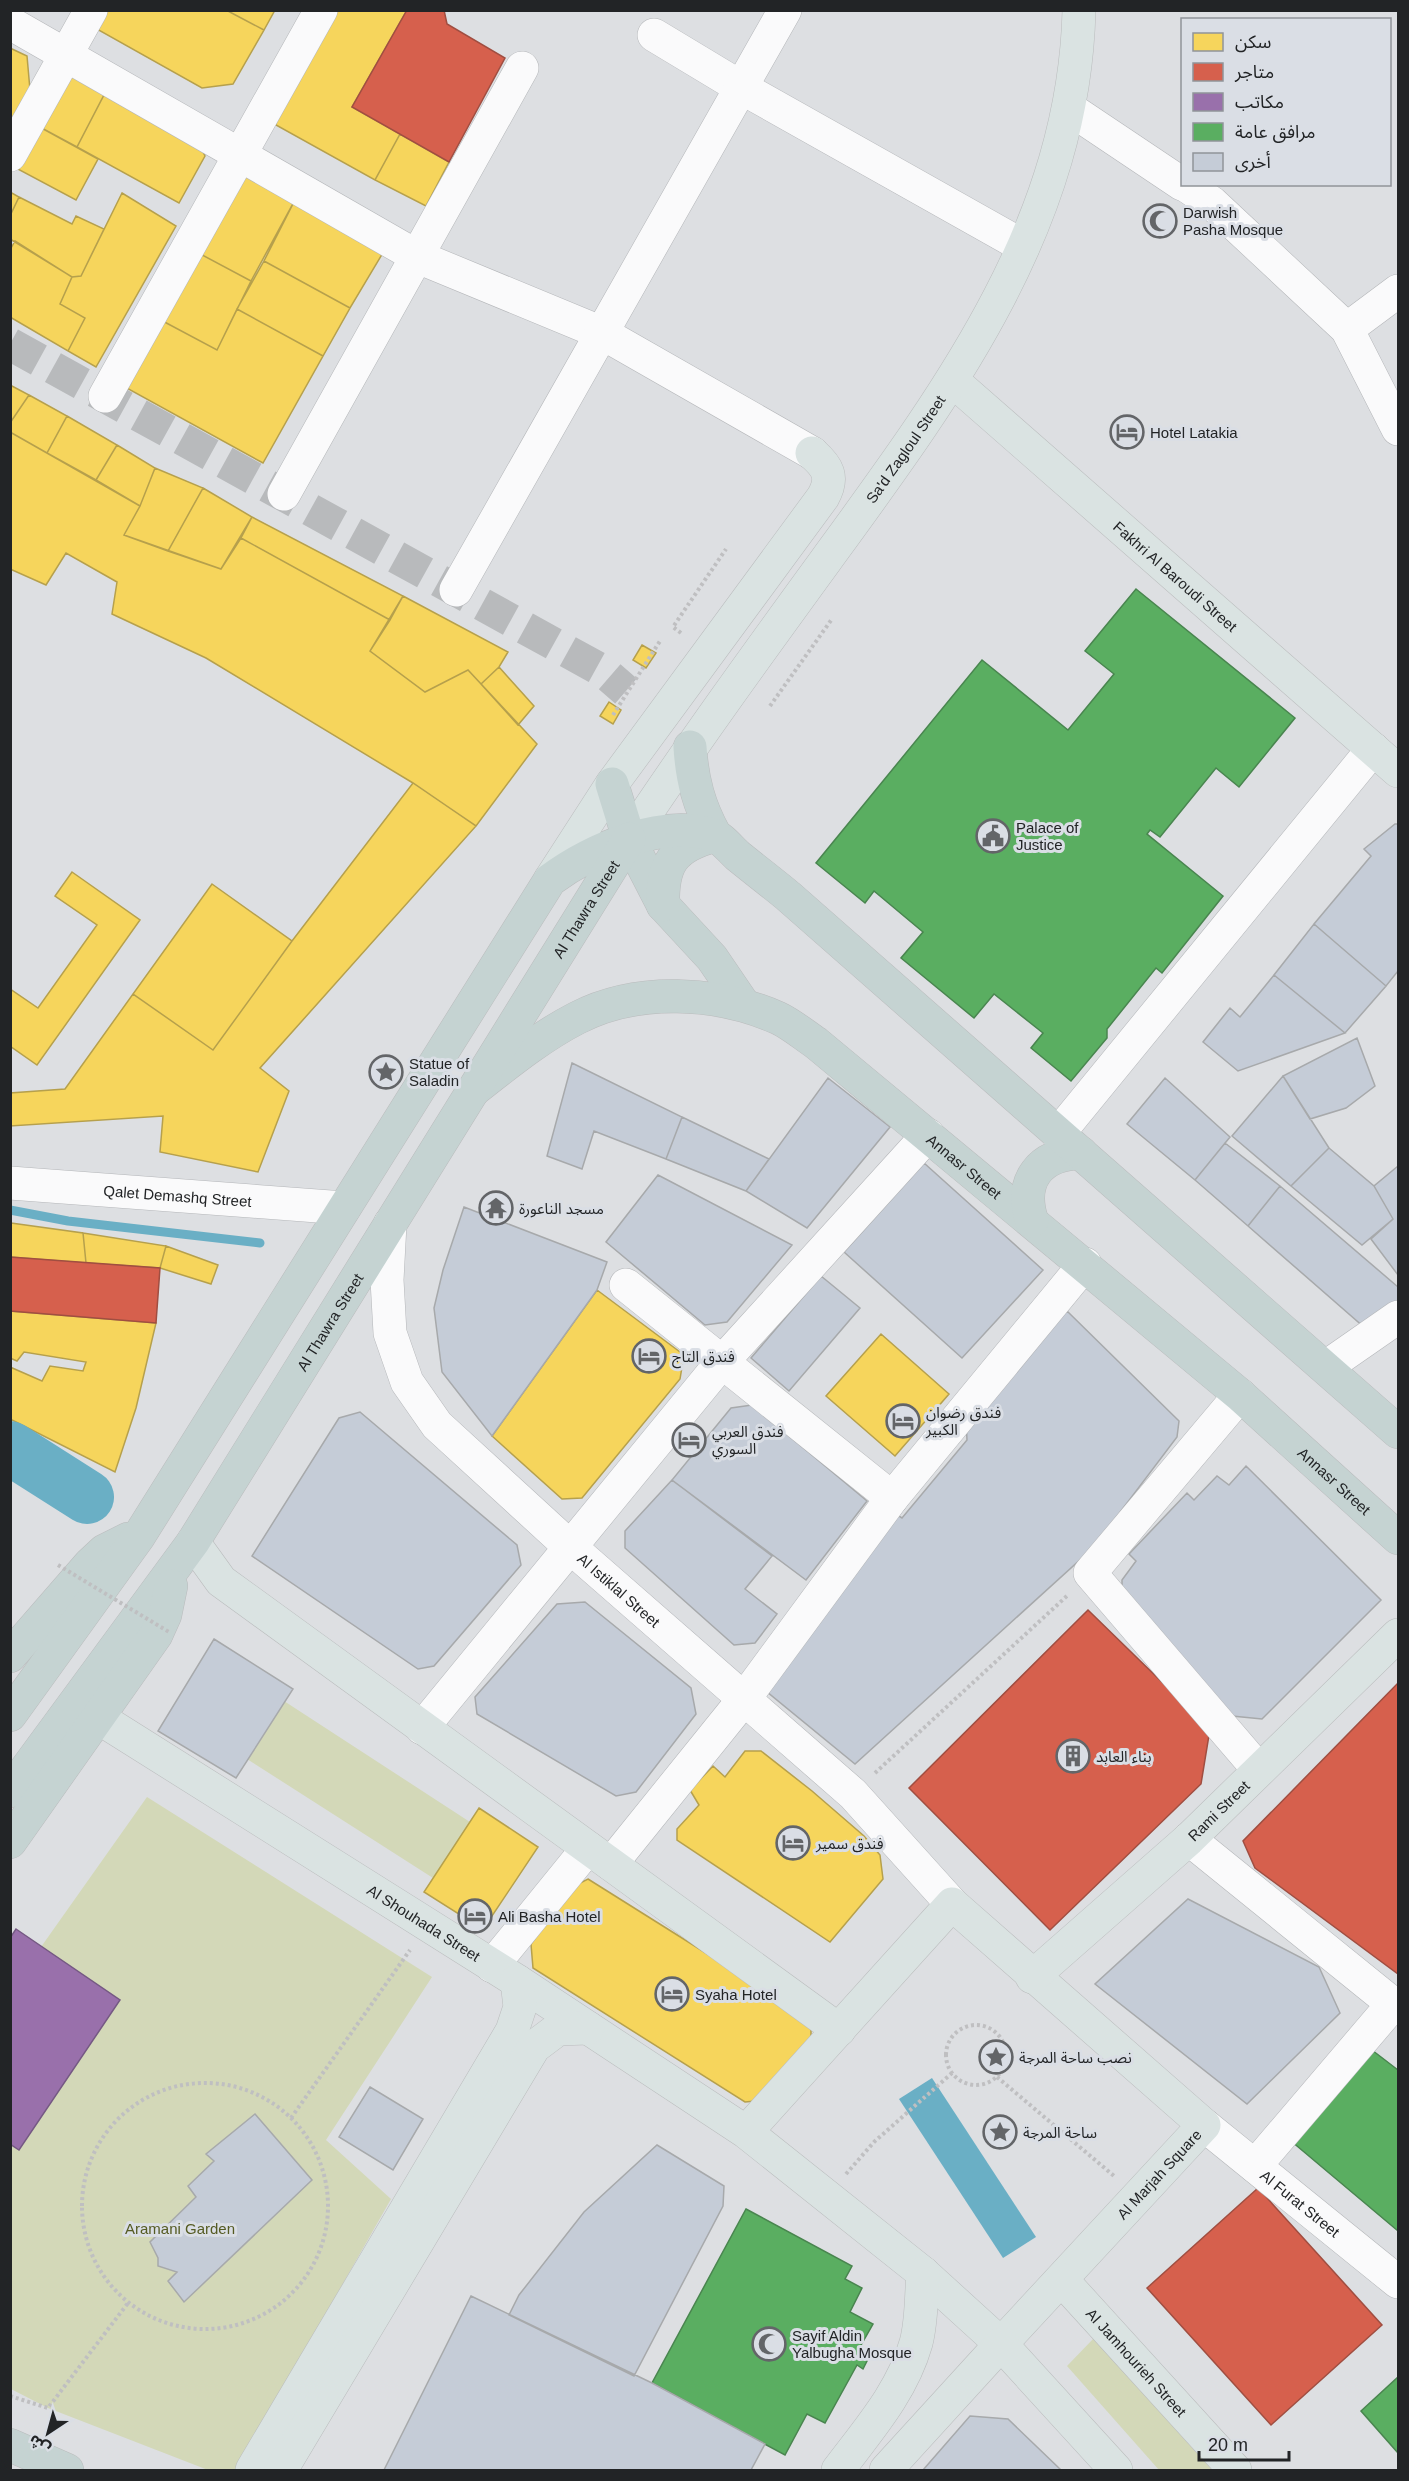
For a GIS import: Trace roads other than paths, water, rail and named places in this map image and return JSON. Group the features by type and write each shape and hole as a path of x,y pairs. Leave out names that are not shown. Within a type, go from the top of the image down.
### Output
{"highway":[{"path":"690,747 692,778 700,808 715,835 788,896 1398,1432"},
{"path":"612,784 629,839 663,905 687,934 712,958 744,1005"},
{"path":"10,1715 139,1536 550,880 574,863 601,849 629,839 669,833 715,835"},
{"path":"663,905 662,880 672,858 691,842 715,835"},
{"name":"Al Thawra Street","path":"10,1791 193,1542 629,839"},
{"name":"Annasr Street","path":"475,1089 532,1045 578,1017 630,1001 684,996 744,1005 780,1019 816,1043 1085,1264 1240,1395 1398,1538"},
{"path":"1032,1221 1027,1205 1029,1188 1036,1172 1056,1157 1069,1143"},
{"path":"10,1656 90,1564 104,1551 120,1542 139,1536"},
{"path":"10,1842 156,1635 167,1605 172,1572"},
{"path":"10,2445 68,2470"}],"main road":[{"name":"Sa'd Zagloul Street","path":"629,839 690,747 953,381 997,306 1057,159 1070,109 1078,44 1079,10"},
{"name":"Fakhri Al Baroudi Street","path":"953,381 1398,771"},
{"path":"550,880 612,784 824,498 830,476 825,464 812,453"},
{"path":"193,1542 221,1581 839,2030"},
{"name":"Rami Street","path":"1032,1977 1189,1839 1398,1635"},
{"name":"Al Shouhada Street","path":"99,1718 505,1973 746,2132"},
{"path":"952,1904 746,2132 923,2273 1001,2344 1116,2470"},
{"name":"Al Marjah Square","path":"886,2470 1204,2125 1032,1977 952,1904"},
{"path":"281,2470 512,2031 520,2007 505,1973"},
{"path":"252,2470 534,2047 558,2029 588,2028"},
{"path":"838,2470 895,2392 908,2368 916,2341 923,2273"},
{"name":"Al Jamhourieh Street","path":"1062,2280 1235,2470"}],"street":[{"path":"10,155 91,10"},
{"path":"105,396 321,10"},
{"path":"456,590 785,10"},
{"path":"10,22 418,257 602,333 812,453"},
{"path":"654,35 742,88 1023,246"},
{"path":"284,494 522,68"},
{"path":"1070,109 1181,183"},
{"path":"1186,186 1212,203 1347,328 1398,429"},
{"path":"1347,328 1398,291"},
{"path":"1069,1143 1373,749"},
{"path":"422,1728 722,1362 928,1135"},
{"name":"Qalet Demashq Street","path":"10,1183 344,1208"},
{"name":"Al Istiklal Street","path":"390,1224 387,1280 390,1333 407,1382 437,1425 569,1546 853,1794 952,1904"},
{"path":"505,1973 599,1856 744,1699 892,1498 1085,1264"},
{"path":"626,1285 892,1498"},
{"path":"1326,1367 1398,1317"},
{"path":"1240,1395 1090,1573 1259,1770"},
{"path":"1189,1839 1396,2006 1255,2166"},
{"name":"Al Furat Street","path":"1204,2125 1398,2283"}],"water":[{"path":"932,2078 1036,2237 1003,2258 899,2099"}],"waterway":[{"path":"10,1210 68,1221 260,1243"},
{"path":"10,1448 87,1497"}],"tunnel":[{"path":"10,344 603,671 626,691"}],"place":[{"name":"Darwish Pasha Mosque","path":"1160,221"},
{"name":"Hotel Latakia","path":"1127,432"},
{"name":"Palace of Justice","path":"993,836"},
{"name":"Statue of Saladin","path":"386,1072"},
{"name":"مسجد الناعورة","path":"496,1208"},
{"name":"فندق التاج","path":"649,1356"},
{"name":"فندق رضوان الكبير","path":"903,1421"},
{"name":"فندق العربي السوري","path":"689,1440"},
{"name":"بناء العابد","path":"1073,1756"},
{"name":"فندق سمير","path":"793,1843"},
{"name":"Ali Basha Hotel","path":"475,1916"},
{"name":"Syaha Hotel","path":"672,1994"},
{"name":"نصب ساحة المرجة","path":"996,2057"},
{"name":"ساحة المرجة","path":"1000,2132"},
{"name":"Sayif Aldin Yalbugha Mosque","path":"769,2344"}],"park label":[{"name":"Aramani Garden","path":"180,2228"}]}
